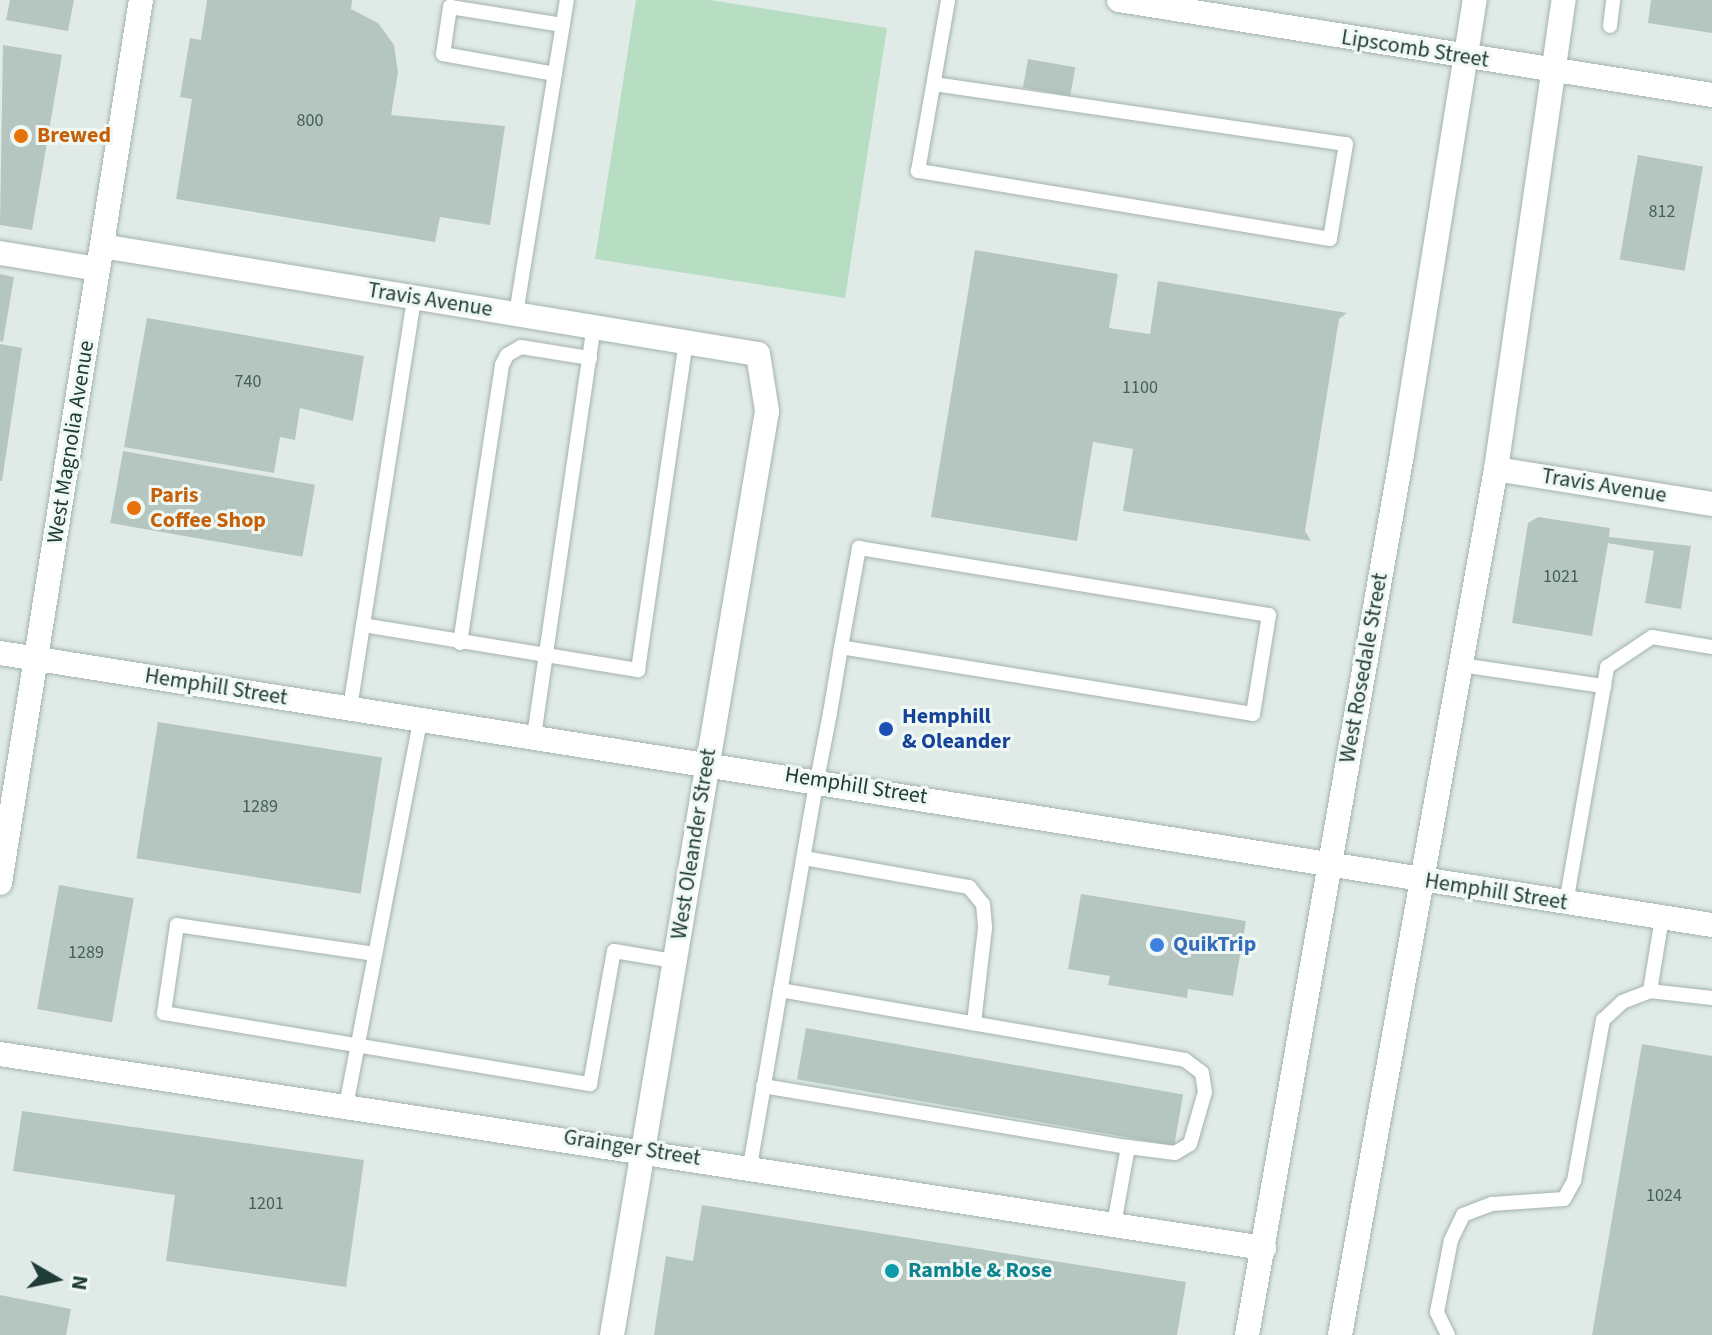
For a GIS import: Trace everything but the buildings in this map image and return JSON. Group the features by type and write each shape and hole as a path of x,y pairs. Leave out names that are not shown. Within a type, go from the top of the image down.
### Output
{"street":[{"name":"West Magnolia Avenue","path":"0,883 141,0"},
{"name":"Lipscomb Street","path":"1119,0 1712,95"},
{"name":"West Rosedale Street","path":"1247,1335 1331,866 1469,58 1475,0"},
{"path":"1340,1335 1496,469 1557,72 1564,0"},
{"name":"Travis Avenue","path":"0,253 100,258 414,298 758,354"},
{"name":"West Oleander Street","path":"612,1335 767,411 758,354"},
{"name":"Travis Avenue","path":"1496,469 1712,504"},
{"name":"Hemphill Street","path":"0,653 707,762 1331,866 1712,925"},
{"name":"Grainger Street","path":"0,1054 642,1149 1264,1248"}],"lane":[{"path":"516,314 567,0"},
{"path":"934,84 1346,144 1330,239 918,171 948,0"},
{"path":"1610,26 1613,0"},
{"path":"555,74 443,54 450,7 563,25"},
{"path":"350,708 414,298"},
{"path":"534,736 594,327"},
{"path":"363,625 638,670 686,342"},
{"path":"460,643 502,365 507,355 521,347 590,358"},
{"path":"750,1166 763,1086 817,780 841,647 859,548 1269,615 1253,714 841,647"},
{"path":"1566,903 1607,667 1652,637 1712,647"},
{"path":"1461,665 1604,686"},
{"path":"346,1106 421,718"},
{"path":"804,858 969,887 983,904 985,928 974,1023"},
{"path":"1650,991 1662,918"},
{"path":"375,954 177,925 164,1013 590,1084 614,951 674,961"},
{"path":"763,1086 1175,1153 1190,1144 1205,1092 1202,1073 1185,1060 780,990"},
{"path":"1448,1335 1437,1312 1451,1240 1463,1215 1492,1204 1564,1199 1574,1181 1603,1020 1622,1002 1650,991 1712,998"},
{"path":"1114,1224 1128,1147"}],"green space":[{"path":"636,0 710,0 887,28 845,298 595,259"}],"place":[{"name":"Brewed","path":"21,136"},
{"name":"Paris Coffee Shop","path":"134,508"},
{"name":"Hemphill & Oleander","path":"886,729"},
{"name":"QuikTrip","path":"1157,945"},
{"name":"Ramble & Rose","path":"892,1271"}]}
